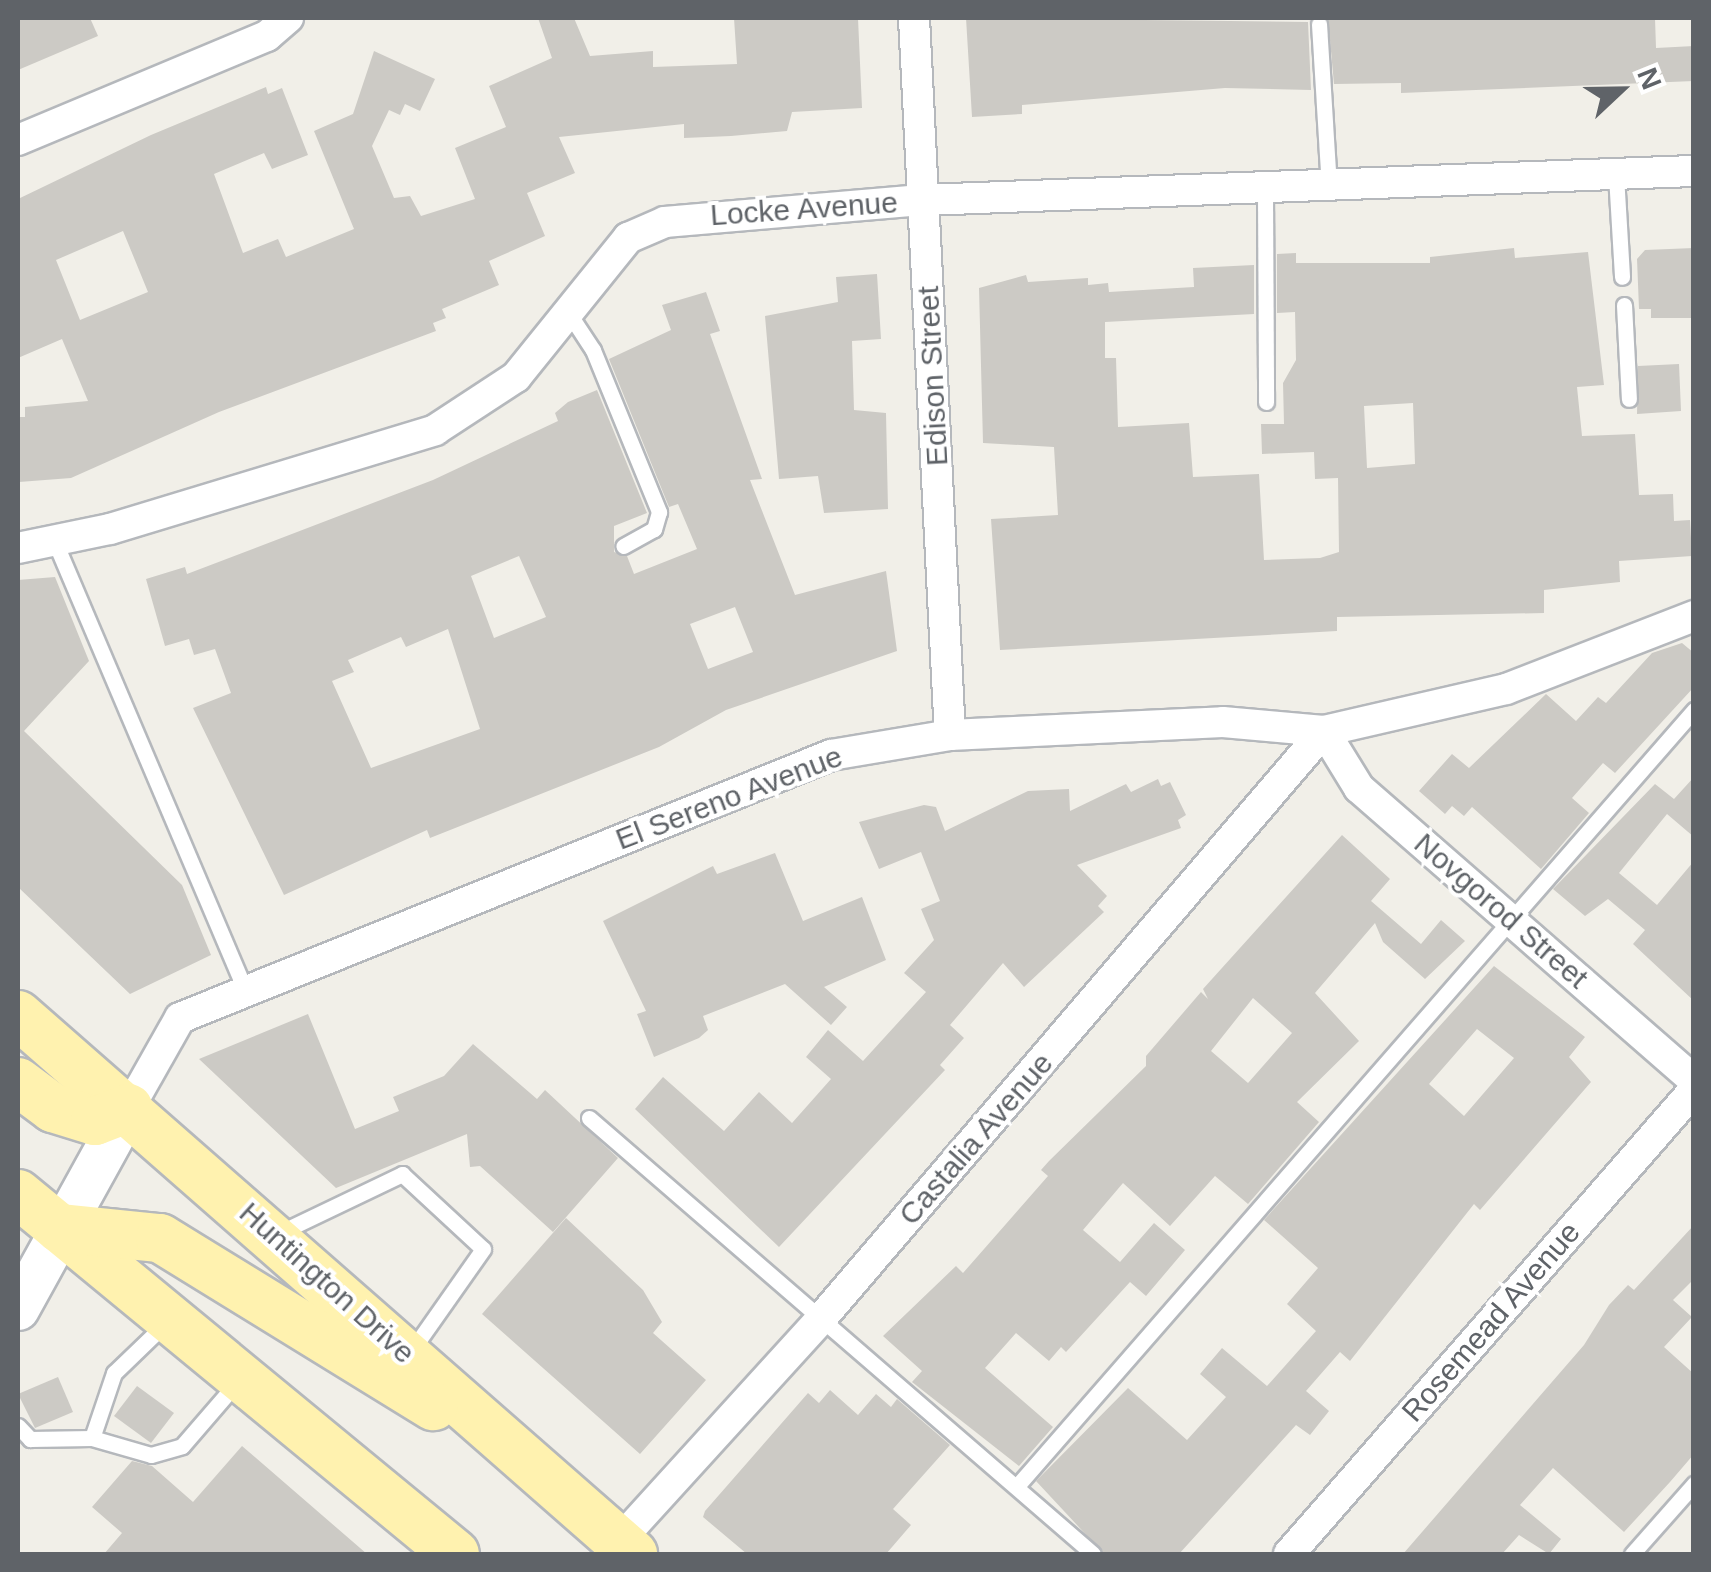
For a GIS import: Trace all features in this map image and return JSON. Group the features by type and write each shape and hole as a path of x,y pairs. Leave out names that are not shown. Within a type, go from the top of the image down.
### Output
{"main road":[{"name":"Huntington Drive","path":"18,1015 130,1108 626,1548"},
{"path":"18,1082 53,1108 95,1121 130,1108"},
{"path":"18,1309 59,1228 130,1108"},
{"path":"18,1194 455,1554"},
{"path":"59,1228 160,1238 526,1460"}],"street":[{"path":"18,140 267,36 288,18"},
{"name":"Edison Street","path":"914,18 950,735"},
{"name":"Locke Avenue","path":"18,548 55,542 435,430 516,377 570,316 628,238 665,222 924,200 1264,192 1694,171"},
{"name":"El Sereno Avenue","path":"130,1108 180,1018 793,768 950,735 1240,722 1324,730 1506,689 1694,616"},
{"name":"Novgorod Street","path":"1324,730 1359,788 1694,1080"},
{"name":"Castalia Avenue","path":"626,1548 1324,730"},
{"name":"Rosemead Avenue","path":"1289,1554 1694,1090"}],"lane":[{"path":"1319,24 1330,188"},
{"path":"1616,174 1622,278"},
{"path":"1264,192 1266,402"},
{"path":"1624,305 1628,399"},
{"path":"570,316 593,350 659,512 654,528 623,546"},
{"path":"55,542 245,989"},
{"path":"1017,1486 1694,710"},
{"path":"590,1118 1093,1554"},
{"path":"273,1236 402,1174 484,1249 408,1356"},
{"path":"92,1438 114,1374 170,1320"},
{"path":"18,1426 30,1439 92,1438 151,1454 182,1446 240,1378"},
{"path":"1632,1554 1694,1484"}],"building":[{"path":"18,18 90,18 98,36 18,70"},
{"path":"538,18 574,18 590,56 653,51 653,67 737,64 734,18 858,18 862,108 792,112 787,131 684,138 684,124 559,137 575,173 527,193 545,236 489,261 499,285 442,309 446,318 433,323 436,331 219,412 71,478 19,482 18,417 25,417 25,407 88,401 62,339 18,358 18,199 151,135 266,87 268,94 282,88 308,155 272,169 264,153 214,174 243,253 278,239 286,257 354,229 314,131 353,114 374,51 435,79 420,111 405,104 400,115 389,110 372,146 394,198 410,196 421,216 475,199 455,148 506,127 489,86 552,58","holes":["123,231 148,292 80,320 56,260"]},
{"path":"966,18 1308,22 1311,90 1225,88 1022,105 1022,114 972,117"},
{"path":"1328,18 1655,18 1656,48 1694,46 1694,81 1401,93 1401,83 1334,84"},
{"path":"1514,248 1515,258 1588,252 1604,385 1577,387 1582,436 1635,434 1639,495 1673,494 1674,521 1690,520 1692,556 1619,561 1620,582 1544,590 1544,613 1337,617 1337,631 1000,650 991,519 1058,515 1054,447 983,443 979,288 1026,275 1028,282 1088,278 1088,285 1108,283 1109,292 1194,287 1193,268 1254,265 1254,314 1105,322 1105,358 1116,358 1118,427 1189,423 1193,477 1259,474 1264,560 1320,558 1339,552 1338,478 1315,479 1314,452 1262,454 1261,424 1284,424 1283,383 1296,360 1295,312 1277,313 1277,254 1296,253 1296,263 1430,263 1430,257","holes":["1413,403 1415,464 1367,468 1364,406"]},
{"path":"1694,248 1694,318 1651,318 1651,309 1639,309 1637,259 1645,250"},
{"path":"877,274 881,339 852,341 854,410 886,413 888,509 824,513 818,476 779,479 765,316 838,302 836,277"},
{"path":"706,292 720,331 710,334 762,479 750,480 795,595 886,571 897,651 726,710 659,747 430,838 427,830 284,895 193,708 231,693 215,649 194,655 189,639 165,646 146,579 185,567 187,574 433,480 558,421 555,413 568,402 597,390 647,513 614,526 614,552 627,556 634,574 697,549 678,504 669,507 609,359 671,330 662,305","holes":["519,556 546,617 494,638 471,576","735,607 753,652 708,669 690,624","448,629 480,729 371,768 332,681 354,672 348,660 401,637 406,647"]},
{"path":"1679,364 1681,411 1637,414 1638,366"},
{"path":"55,577 89,661 24,731 182,885 211,955 130,994 18,887 18,580"},
{"path":"1682,643 1694,653 1694,687 1615,773 1603,763 1572,798 1589,813 1541,869 1472,807 1464,816 1452,806 1445,814 1419,791 1452,754 1469,768 1546,694 1576,721 1598,697 1606,703 1652,653"},
{"path":"1694,777 1694,837 1667,814 1619,873 1657,905 1694,861 1694,1001 1633,944 1645,930 1608,899 1585,916 1553,889 1655,784 1674,799"},
{"path":"1158,779 1161,786 1170,782 1186,815 1178,820 1181,828 1077,865 1107,896 1098,906 1104,912 1024,987 1003,963 950,1025 964,1038 940,1065 945,1070 779,1247 635,1109 663,1077 724,1131 759,1092 792,1123 831,1079 806,1057 828,1030 863,1061 926,992 904,973 934,940 921,909 940,901 921,852 879,869 859,822 924,805 936,807 945,831 1028,791 1069,789 1070,811 1126,784 1131,792"},
{"path":"1342,835 1390,879 1371,901 1421,944 1441,920 1465,941 1425,979 1383,942 1375,923 1315,993 1359,1041 1297,1102 1319,1122 1248,1204 1215,1176 1170,1226 1123,1183 1083,1230 1120,1262 1154,1223 1185,1250 1146,1296 1130,1282 1066,1352 1061,1347 1049,1361 1016,1333 985,1368 1053,1427 1019,1466 912,1382 922,1371 883,1336 956,1266 963,1273 1048,1176 1041,1170 1049,1161 1146,1066 1146,1056 1201,992 1208,999 1203,989","holes":["1253,998 1292,1033 1248,1083 1211,1051"]},
{"path":"775,853 803,921 862,897 886,960 824,987 847,1007 831,1025 785,984 703,1016 708,1030 699,1038 654,1057 637,1014 646,1011 603,921 713,866 717,874"},
{"path":"1494,966 1585,1037 1569,1057 1591,1082 1480,1210 1474,1204 1350,1361 1340,1352 1306,1391 1329,1411 1310,1435 1296,1425 1179,1554 1104,1554 1036,1481 1128,1388 1187,1440 1226,1397 1200,1374 1222,1348 1267,1386 1316,1331 1287,1304 1318,1268 1264,1220","holes":["1477,1029 1514,1058 1464,1116 1429,1084"]},
{"path":"308,1014 355,1129 399,1111 393,1097 444,1076 473,1044 537,1099 545,1090 618,1158 553,1232 480,1166 470,1167 467,1134 336,1188 199,1059"},
{"path":"566,1218 643,1290 662,1322 653,1333 706,1380 640,1454 482,1314"},
{"path":"1694,1225 1694,1279 1673,1300 1692,1317 1664,1347 1694,1374 1694,1454 1670,1482 1624,1532 1553,1468 1520,1505 1561,1539 1549,1554 1519,1535 1502,1554 1403,1554 1584,1345 1609,1305 1628,1285 1634,1290"},
{"path":"58,1377 73,1412 35,1428 18,1394"},
{"path":"137,1386 174,1413 151,1443 114,1416"},
{"path":"830,1390 858,1415 876,1394 891,1407 897,1399 950,1445 893,1509 911,1525 886,1554 747,1554 703,1517 705,1511 808,1393 819,1403"},
{"path":"242,1446 367,1554 104,1554 122,1533 92,1507 132,1461 152,1466 193,1502"}]}
